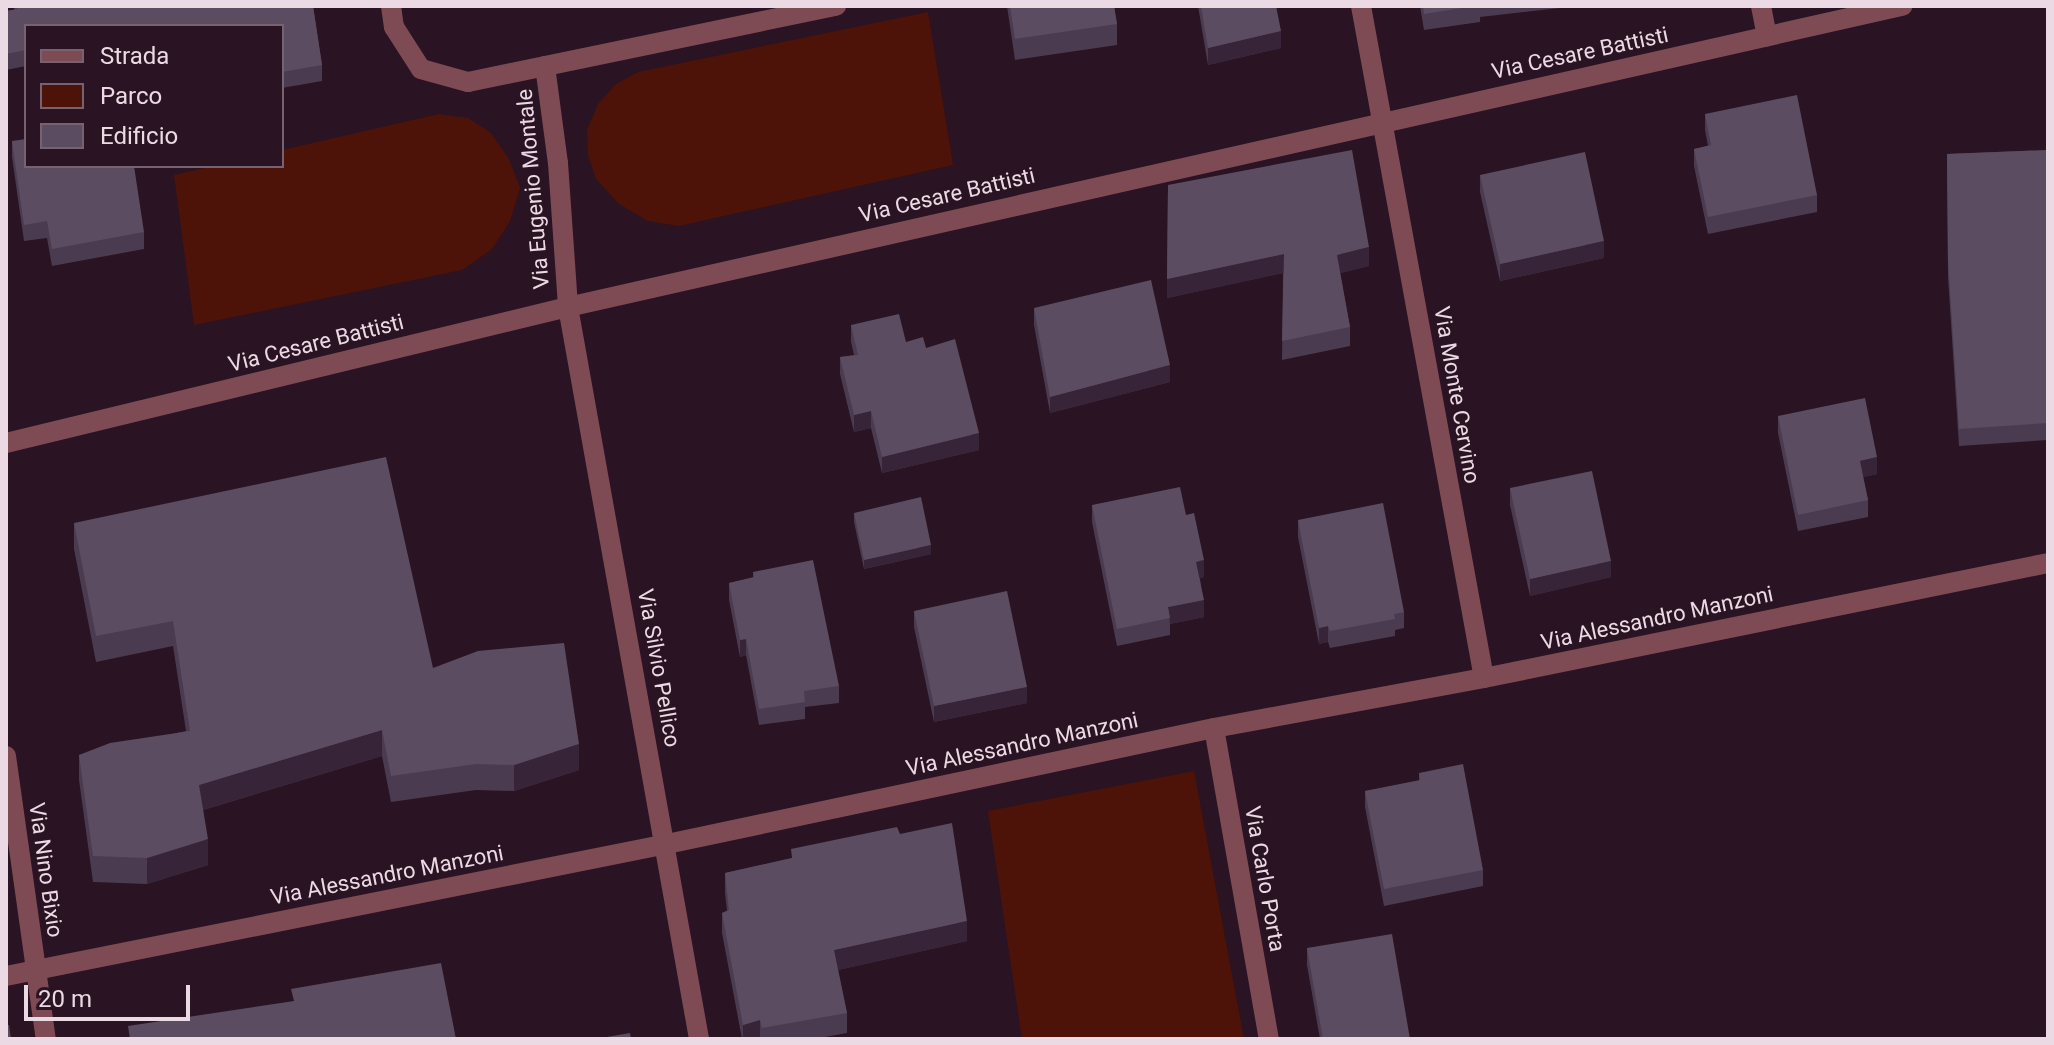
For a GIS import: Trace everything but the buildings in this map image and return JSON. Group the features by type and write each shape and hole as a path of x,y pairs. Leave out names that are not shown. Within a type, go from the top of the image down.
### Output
{"street":[{"name":"Via Eugenio Montale","path":"391,6 394,27 421,69 468,82 836,6"},
{"name":"Via Monte Cervino","path":"1361,6 1484,678"},
{"path":"1761,6 1767,36"},
{"name":"Via Cesare Battisti","path":"6,443 568,307 1902,6"},
{"name":"Via Eugenio Montale","path":"545,66 558,163 568,307"},
{"name":"Via Silvio Pellico","path":"568,307 667,844 699,1039"},
{"name":"Via Alessandro Manzoni","path":"6,976 667,844 1214,728 1484,678 2048,563"},
{"name":"Via Carlo Porta","path":"1214,728 1269,1039"},
{"name":"Via Nino Bixio","path":"6,756 46,1039"}],"green space":[{"path":"928,12 953,165 679,226 648,221 619,204 596,179 588,156 587,130 598,104 616,84 638,72"},
{"path":"439,114 468,118 491,133 509,159 520,188 510,221 492,249 462,270 194,325 174,175 205,168 284,168 284,150"},
{"path":"1194,771 1244,1039 1022,1039 988,811"}]}
